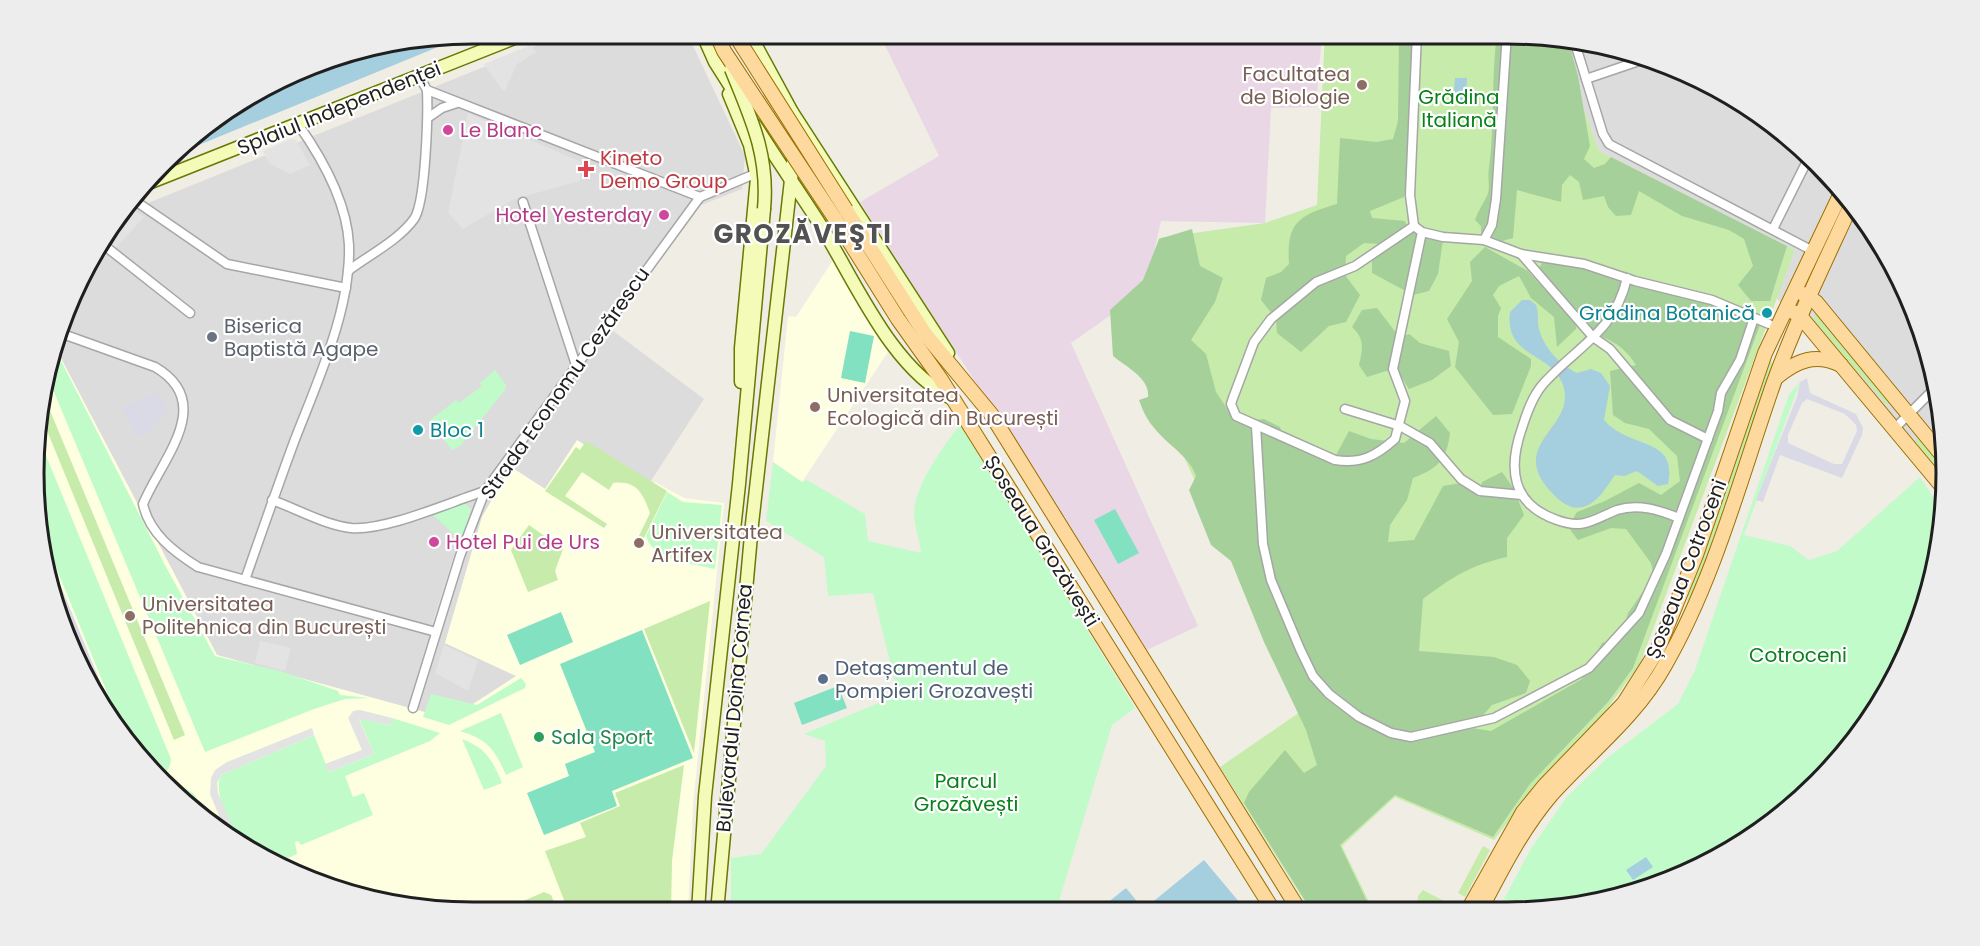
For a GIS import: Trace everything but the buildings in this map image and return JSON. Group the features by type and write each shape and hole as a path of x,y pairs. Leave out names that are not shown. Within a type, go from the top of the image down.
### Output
{"main road":[{"name":"Splaiul Independenței","path":"161,178 499,44"},
{"name":"Șoseaua Grozăvești","path":"710,44 790,179 902,355 922,378 953,399 1268,902"},
{"path":"718,44 720,57 953,399"},
{"path":"741,44 910,310 953,369 991,414"},
{"name":"Șoseaua Grozăvești","path":"755,44 792,112 929,326 991,414 1294,902"},
{"name":"Bulevardul Doina Cornea","path":"720,57 750,145 756,173 741,348 745,418"},
{"name":"Bulevardul Doina Cornea","path":"699,902 705,796 745,418 766,172 758,139 720,57"},
{"name":"Bulevardul Doina Cornea","path":"718,902 752,524 796,128 792,112"},
{"name":"Șoseaua Cotroceni","path":"1472,902 1523,812 1545,785 1624,703 1657,651 1696,555 1765,353 1838,200"},
{"path":"785,222 801,211 816,217"},
{"name":"Șoseaua Cotroceni","path":"1485,902 1532,820 1554,792 1621,726 1665,666 1706,576 1775,378 1800,316 1848,212"},
{"path":"1795,289 1808,297 1936,448"},
{"path":"1785,309 1800,316 1936,479"},
{"path":"1775,378 1791,366 1809,358 1820,357 1844,367"}],"street":[{"path":"1417,44 1410,198 1414,226 1422,232 1484,240 1521,254 1584,264 1627,278 1712,300 1769,324"},
{"path":"1484,240 1492,225 1496,199 1506,44"},
{"path":"1577,49 1603,134 1609,144 1813,251"},
{"path":"1586,79 1634,63"},
{"path":"348,271 415,218 422,196 425,134 429,117 427,90 419,76"},
{"path":"427,90 700,197 756,173"},
{"path":"429,117 442,108 457,103"},
{"path":"245,580 272,500 314,390 346,288 348,271 349,243 336,193 298,124"},
{"path":"1773,229 1805,163"},
{"name":"Strada Economu Cezărescu","path":"413,708 472,521 485,491 700,197"},
{"path":"523,202 576,365"},
{"path":"139,204 221,262 346,288"},
{"path":"1414,226 1355,266 1316,282 1271,319 1254,342 1231,404 1236,416 1335,460 1350,462 1365,460 1383,450 1395,439 1401,426 1405,401 1393,369 1422,232"},
{"path":"107,248 190,313"},
{"path":"1521,254 1593,337 1611,349 1670,420 1708,439"},
{"path":"1627,278 1622,301 1593,337 1537,393 1526,414 1513,468 1522,495 1542,513 1557,521 1581,525 1601,520 1618,510 1641,507 1679,518"},
{"path":"1256,426 1263,544 1271,580 1283,615 1313,676 1329,694 1359,717 1390,733 1411,737 1494,718 1589,668 1639,613 1679,518 1718,411 1721,393 1740,360 1754,318"},
{"path":"66,335 155,367 174,380 181,397 183,423 173,449 144,506 158,535 181,556 198,567 436,632"},
{"path":"1895,428 1929,394"},
{"path":"1346,409 1401,426 1430,443 1461,479 1480,490 1522,495"},
{"path":"272,500 342,526 364,528 382,526 485,491"},
{"path":"455,500 471,504 472,521"}],"shaded area":[{"path":"540,44 692,44 745,156 742,189 696,207 608,327 704,399 649,484 578,441 545,489 511,467 482,517 445,643 517,676 450,719 217,655 60,356 76,309 88,283 116,234 135,208"},
{"path":"884,44 1321,44 1316,107 1271,108 1265,223 1161,221 1145,291 1071,343 1198,626 1147,650 860,202 939,156"},
{"path":"531,45 536,52 517,64 504,92 484,64"},
{"path":"1564,47 1618,58 1645,66 1697,88 1722,101 1768,132 1811,169 1830,190 1864,234 1879,258 1914,335 1933,417 1936,482 1846,374 1776,298 1795,250 1599,151"},
{"path":"468,113 581,162 580,181 514,199 463,229 448,213"},
{"path":"291,139 296,140 310,165 290,174 269,163 263,151"},
{"path":"134,210 144,217 115,249 110,244"},
{"name":"Universitatea Ecologică din București","path":"833,260 888,352 802,482 773,462 788,316 796,317"},
{"name":"Universitatea Politehnica din București","path":"60,356 217,655 450,719 516,676 445,643 482,517 511,467 545,489 577,440 651,489 655,482 684,498 724,503 693,805 688,902 445,902 417,899 335,880 283,858 234,830 169,777 132,734 101,688 66,611 52,557 44,501 44,445 47,417"},
{"path":"1807,378 1810,393 1856,414 1863,428 1862,435 1842,478 1780,455 1763,502 1756,500 1797,397 1800,382","holes":["1807,399 1845,414 1856,425 1857,431 1842,464 1834,464 1788,443 1788,435 1802,403"]},
{"path":"157,392 169,411 154,422 156,427 137,437 121,407"},
{"path":"459,539 461,541 434,623 432,623"},
{"path":"56,573 106,696 76,637"},
{"path":"260,641 291,648 285,671 255,663"},
{"path":"444,645 478,661 468,691 435,673"},
{"path":"360,710 392,718 391,725 359,719 374,754 329,772 325,764 362,750 348,718 353,711"},
{"path":"312,728 314,735 221,775 217,783 218,793 234,830 221,821 210,794 211,778 215,770 227,762"}],"green space":[{"name":"Grădina Botanică","path":"1324,44 1535,44 1564,53 1599,151 1795,250 1640,664 1604,713 1545,774 1494,840 1395,797 1342,846 1369,902 1305,902 1220,767 1303,710 1118,317 1152,297 1159,238 1265,223 1317,205"},
{"path":"1399,44 1419,44 1409,171 1404,197 1370,211 1372,218 1405,221 1408,229 1429,239 1443,240 1438,274 1429,291 1413,295 1372,273 1372,259 1379,244 1364,243 1346,256 1345,275 1360,295 1346,322 1329,326 1301,352 1277,333 1276,319 1261,300 1266,278 1281,272 1289,264 1290,238 1298,222 1313,212 1337,204 1340,138 1376,142 1393,139 1398,121"},
{"path":"1496,44 1535,44 1571,48 1578,76 1590,146 1584,159 1594,168 1605,164 1611,157 1787,246 1770,301 1751,301 1738,285 1753,266 1744,239 1729,230 1682,216 1639,191 1631,215 1616,216 1608,207 1604,196 1583,200 1579,182 1570,175 1562,185 1561,202 1517,190 1513,238 1502,241 1481,233 1481,226 1475,220 1489,189"},
{"path":"1192,229 1200,266 1223,278 1215,302 1191,340 1206,354 1216,392 1236,422 1264,419 1280,427 1284,442 1325,458 1336,455 1349,431 1371,439 1404,443 1436,416 1450,433 1446,450 1439,462 1428,471 1413,478 1407,500 1390,525 1388,542 1414,540 1443,486 1461,483 1479,497 1482,482 1502,472 1514,489 1524,515 1507,538 1507,557 1462,573 1423,599 1419,651 1494,657 1517,665 1530,681 1526,693 1492,705 1472,728 1491,731 1582,679 1602,643 1620,638 1628,613 1654,576 1651,563 1626,529 1611,528 1578,540 1568,527 1577,512 1605,501 1639,483 1661,495 1680,481 1677,456 1649,429 1625,423 1613,415 1610,371 1636,365 1630,356 1616,344 1577,324 1576,329 1557,347 1554,317 1531,298 1519,276 1499,286 1493,295 1501,308 1498,316 1498,337 1531,359 1531,366 1512,414 1493,415 1455,367 1459,342 1447,319 1472,281 1470,262 1485,247 1528,271 1546,291 1556,291 1538,271 1543,260 1582,267 1619,281 1715,302 1736,316 1760,325 1633,668 1608,702 1530,784 1493,837 1395,795 1340,845 1367,902 1306,902 1244,803 1249,792 1285,750 1304,773 1317,765 1306,730 1264,642 1231,561 1211,545 1189,490 1196,476 1193,469 1147,419 1139,400 1148,397 1145,384 1113,356 1110,310 1143,280 1159,239"},
{"path":"1377,308 1400,338 1409,334 1420,343 1449,351 1451,366 1432,380 1409,389 1399,373 1386,371 1367,377 1359,365 1361,340 1352,327 1362,310"},
{"path":"1816,312 1890,401 1890,404 1887,405 1859,373 1849,368 1812,323"},
{"path":"850,331 874,336 865,383 841,378"},
{"path":"59,357 166,567 215,656 280,671 338,691 340,695 370,698 345,699 314,709 205,752 52,388"},
{"path":"1768,362 1773,364 1710,550 1686,603"},
{"path":"495,370 506,385 505,390 460,446 452,450 429,421 456,400 459,403 482,386 480,383"},
{"name":"Cotroceni","path":"1800,382 1744,535 1790,546 1809,560 1837,551 1920,477 1936,501 1928,557 1914,611 1879,688 1848,734 1811,777 1768,814 1722,845 1671,870 1618,888 1563,899 1503,902 1530,850 1566,798 1607,758 1678,704 1695,670 1789,394"},
{"path":"49,407 185,735 174,740 46,428"},
{"name":"Parcul Grozăvești","path":"961,423 1135,708 1112,725 1059,902 731,902 731,858 761,854 826,766 825,741 804,734 898,695 873,593 828,596 824,557 766,521 773,462 802,482 807,480 865,514 868,541 921,553 914,516 915,504 924,479"},
{"path":"1918,439 1922,440 1936,456 1936,473 1915,447 1914,442"},
{"path":"586,441 667,491 642,542 638,538 650,513 641,494 633,486 613,483 609,490 582,472 565,496 607,524 604,528 545,491 576,447 580,450"},
{"path":"44,451 171,759 165,773 113,708 52,558 44,501"},
{"path":"667,492 683,502 722,505 715,569 675,560 650,545 646,536"},
{"path":"463,502 471,509 462,542 430,512"},
{"path":"1115,509 1139,553 1118,564 1094,520"},
{"path":"529,525 563,549 555,571 558,580 528,592 511,550"},
{"path":"710,601 694,753 644,629"},
{"path":"561,612 573,642 520,665 507,635"},
{"path":"642,630 693,758 612,791 617,806 544,835 527,793 569,776 565,764 595,752 560,664"},
{"path":"521,678 526,684 525,688 449,725 423,717 431,694 477,705"},
{"path":"838,686 847,708 802,725 794,703"},
{"path":"501,713 523,767 506,775 489,746 460,731"},
{"path":"359,718 390,725 392,718 440,733 430,741 345,776 353,797 364,793 373,815 301,845 298,841 295,842 297,854 286,859 231,828 220,797 221,775 314,735 329,772 374,754"},
{"path":"462,739 488,756 502,783 484,790"},
{"path":"684,765 672,861 671,902 565,902 545,851 586,837 580,823 620,806 615,793"},
{"path":"179,786 194,794 198,803 190,796"},
{"path":"1483,846 1490,850 1465,897 1458,893"},
{"path":"1423,890 1446,902 1418,902 1418,896"},
{"path":"544,892 551,895 554,902 521,902"}],"water":[{"path":"445,44 193,147 258,101 309,76 362,58"},
{"path":"1455,78 1467,78 1466,103 1453,103"},
{"path":"1522,300 1530,300 1536,305 1541,336 1559,361 1577,373 1591,369 1601,373 1610,386 1604,420 1626,436 1659,451 1666,458 1669,469 1668,484 1658,486 1637,471 1624,476 1615,475 1602,494 1583,507 1575,508 1555,496 1541,478 1536,463 1538,450 1561,414 1565,400 1563,385 1549,366 1521,347 1514,338 1510,327 1510,312"},
{"path":"1646,857 1653,867 1633,880 1626,870"},
{"path":"1204,860 1239,902 1153,902"},
{"path":"1126,888 1138,902 1108,902"}],"place":[{"name":"Facultatea de Biologie","path":"1362,85"},
{"name":"Le Blanc","path":"448,130"},
{"name":"Kineto Demo Group","path":"586,169"},
{"name":"Hotel Yesterday","path":"664,215"},
{"name":"Grădina Botanică","path":"1767,313"},
{"name":"Biserica Baptistă Agape","path":"212,337"},
{"name":"Universitatea Ecologică din București","path":"815,407"},
{"name":"Bloc 1","path":"418,430"},
{"name":"Hotel Pui de Urs","path":"434,542"},
{"name":"Universitatea Artifex","path":"639,543"},
{"name":"Universitatea Politehnica din București","path":"130,616"},
{"name":"Detașamentul de Pompieri Grozavești","path":"823,679"},
{"name":"Sala Sport","path":"539,737"}],"district":[{"name":"GROZĂVEŞTI","path":"803,234"}],"park label":[{"name":"Grădina Italiană","path":"1459,108"}]}
